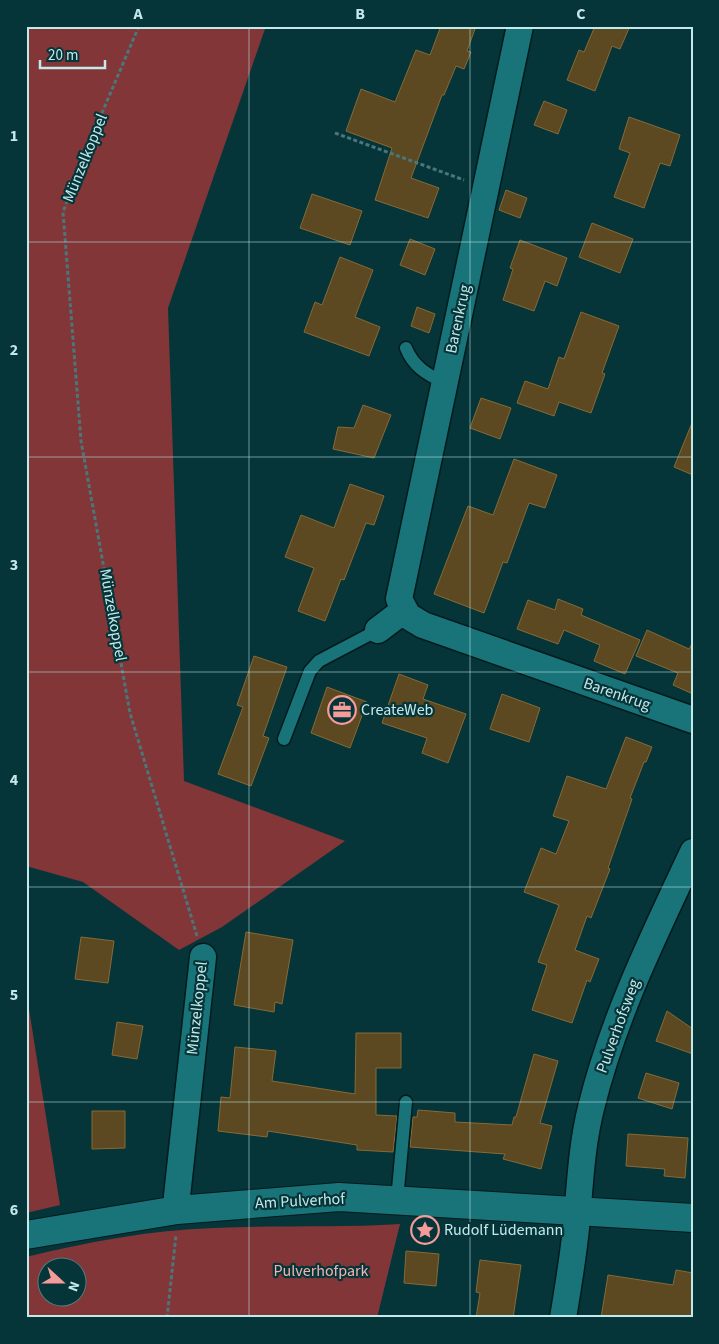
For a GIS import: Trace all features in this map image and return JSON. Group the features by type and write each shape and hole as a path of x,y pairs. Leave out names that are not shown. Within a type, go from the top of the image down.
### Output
{"street":[{"name":"Barenkrug","path":"520,26 399,593 403,611 423,625 693,720"},
{"path":"378,630 403,611"},
{"name":"Pulverhofsweg","path":"563,1318 574,1251 582,1155 591,1109 603,1066 644,957 693,852"},
{"name":"Münzelkoppel","path":"177,1210 203,957"},
{"name":"Am Pulverhof","path":"26,1235 177,1210 339,1197 693,1218"}],"lane":[{"path":"406,348 416,365 426,374 444,382"},
{"path":"284,739 310,671 319,661 378,630"},
{"path":"396,1200 406,1102"}],"path":[{"name":"Münzelkoppel","path":"139,26 90,141 63,212 81,441 128,703 203,957"},
{"path":"336,133 486,188"},
{"path":"167,1318 176,1247 177,1210"}],"green space":[{"path":"26,26 266,26 168,308 184,781 345,841 222,927 179,950 83,882 26,866"},
{"path":"26,990 60,1205 26,1213"},
{"name":"Pulverhofpark","path":"400,1224 377,1318 26,1318 26,1257 72,1246 167,1231 237,1227"}],"building":[{"path":"441,26 476,26 467,51 471,52 464,69 456,66 444,95 442,95 411,178 439,188 428,218 375,200 392,148 346,131 361,89 395,102 416,50 430,55"},
{"path":"595,26 630,26 620,49 612,46 595,91 567,80 579,50 584,52"},
{"path":"544,101 567,110 558,134 534,125"},
{"path":"629,117 680,135 670,166 660,163 644,208 614,197 630,153 619,149"},
{"path":"506,190 527,198 520,218 499,210"},
{"path":"312,194 362,211 350,245 300,228"},
{"path":"592,223 633,239 620,273 579,257"},
{"path":"410,239 435,249 425,275 400,265"},
{"path":"520,240 567,258 557,286 545,281 534,311 503,300 513,269 510,268"},
{"path":"340,257 373,270 355,317 380,327 369,356 304,332 315,302 322,305"},
{"path":"417,307 435,314 429,333 411,326"},
{"path":"581,312 619,326 602,373 605,374 591,413 559,402 554,416 517,403 525,381 548,389 559,357 564,359"},
{"path":"481,398 511,408 500,439 470,428"},
{"path":"363,405 391,415 374,458 333,449 338,427 354,428"},
{"path":"693,423 693,475 674,467"},
{"path":"514,459 557,475 545,508 529,503 507,563 503,562 484,613 434,594 468,506 493,515"},
{"path":"350,484 384,496 374,525 366,523 344,580 341,579 325,621 298,611 314,568 285,557 301,515 334,528"},
{"path":"558,599 583,609 581,615 640,640 625,674 594,661 600,645 564,630 558,644 517,629 528,600 555,610"},
{"path":"647,630 689,649 693,642 693,694 673,685 678,673 636,656"},
{"path":"254,656 287,667 263,736 269,738 251,786 218,774 243,707 237,705"},
{"path":"399,674 428,685 423,699 466,714 448,763 422,753 427,738 382,723"},
{"path":"327,687 367,702 350,748 311,733"},
{"path":"502,694 540,708 529,742 490,729"},
{"path":"626,737 652,747 630,798 632,799 608,868 610,869 591,918 587,916 575,950 599,959 590,982 587,980 572,1023 532,1010 547,965 538,962 559,905 524,892 541,848 556,854 569,821 553,816 567,776 606,789"},
{"path":"246,932 293,940 282,1004 275,1002 274,1012 234,1005"},
{"path":"81,937 114,941 108,983 75,979"},
{"path":"667,1011 693,1029 693,1054 656,1041"},
{"path":"117,1022 143,1026 137,1059 112,1055"},
{"path":"356,1033 401,1033 401,1068 376,1068 376,1115 397,1116 393,1152 357,1150 357,1145 268,1131 267,1137 218,1131 221,1097 230,1098 235,1047 276,1051 272,1081 355,1094"},
{"path":"534,1054 558,1061 540,1123 552,1126 541,1169 503,1159 505,1154 410,1147 413,1117 417,1117 418,1110 455,1113 455,1122 512,1125"},
{"path":"646,1073 679,1083 672,1109 638,1098"},
{"path":"92,1111 125,1111 125,1148 92,1149"},
{"path":"628,1134 688,1138 685,1178 664,1176 665,1169 626,1166"},
{"path":"406,1251 439,1254 436,1286 404,1283"},
{"path":"480,1260 521,1265 513,1318 476,1318 480,1293 476,1292"},
{"path":"676,1270 693,1273 693,1318 601,1318 608,1275 673,1285"}],"place":[{"name":"CreateWeb","path":"342,710"},
{"name":"Rudolf Lüdemann","path":"425,1230"}]}
